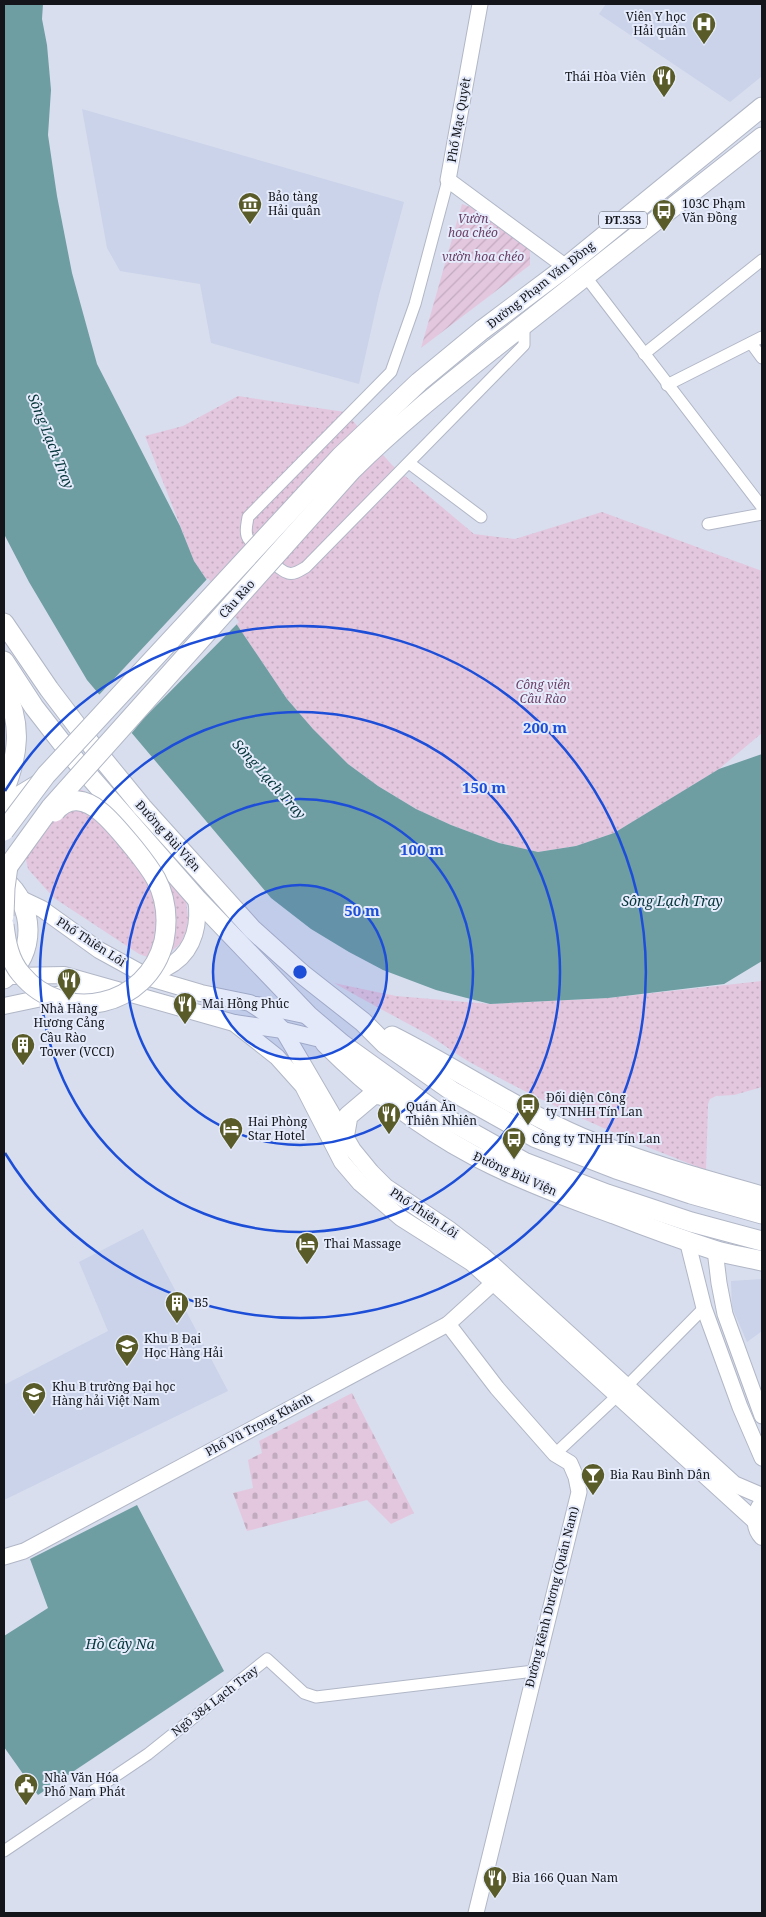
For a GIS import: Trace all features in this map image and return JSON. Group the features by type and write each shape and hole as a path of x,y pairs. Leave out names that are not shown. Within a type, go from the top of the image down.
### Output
{"main road":[{"name":"Đường Phạm Văn Đồng","path":"482,330 566,267 762,107"},
{"name":"Đường Phạm Văn Đồng","path":"493,349 762,137"},
{"name":"Cầu Rào","path":"4,831 39,784 341,456 418,382 482,330"},
{"name":"Cầu Rào","path":"11,882 51,807 352,470 431,398 493,349"},
{"name":"Đường Bùi Viện","path":"4,623 48,689 160,828 258,935 302,974 363,1022 385,1044 452,1090 536,1138 616,1169 691,1194 762,1214"},
{"name":"Đường Bùi Viện","path":"4,661 34,707 76,761 196,898 309,1016 342,1044 442,1116 524,1162 607,1194 691,1222 762,1240"},
{"path":"4,689 12,704 17,720 14,763 4,791"},
{"path":"4,805 39,784"},
{"path":"4,916 5,888 11,882 18,866 52,814 65,802 74,800 93,805 110,820 146,862 156,879 166,912 165,936 156,961 144,979 125,994 101,1003 88,1005 63,1002 40,991 20,972 8,949 4,924"},
{"path":"6,977 19,963 26,948 28,932 27,915 11,882"},
{"name":"Phố Thiên Lôi","path":"11,882 42,909 100,950 150,978 201,993 250,1003 268,1015 283,1030 345,1133 353,1150 371,1172 386,1187 450,1230 481,1254 498,1279"},
{"path":"150,978 175,962 185,952 193,939 199,913 196,898"},
{"name":"Phố Thiên Lôi","path":"6,977 64,975 234,1023 277,1057 302,1086 342,1162 360,1183 401,1218 498,1279 729,1488 755,1520"},
{"path":"4,1006 104,985"},
{"path":"250,1003 309,1016 363,1022"},
{"name":"Đường Bùi Viện","path":"309,1016 322,1040 348,1065 417,1121 474,1156 552,1191 716,1250 762,1261"},
{"name":"Đường Bùi Viện","path":"363,1022 418,1049 526,1112 581,1137 640,1161 762,1196"},
{"path":"234,1023 283,1030 342,1044"},
{"path":"345,1133 348,1116 374,1094 385,1096"},
{"name":"Phố Thiên Lôi","path":"729,1488 762,1496"},
{"path":"762,1503 755,1520 756,1528 762,1537"}],"street":[{"name":"Phố Mạc Quyêt","path":"480,4 448,180 566,267"},
{"path":"448,180 415,304 391,372 248,517 246,535 249,540 288,574 298,572 306,567 524,345 524,325"},
{"path":"644,354 762,260"},
{"path":"586,276 667,385 762,507"},
{"path":"667,385 762,337"},
{"path":"751,343 762,358"},
{"path":"408,463 481,517"},
{"path":"708,524 762,514"},
{"path":"687,1240 704,1308 740,1407 762,1458"},
{"path":"716,1250 719,1283 725,1314 762,1416"},
{"name":"Phố Vũ Trọng Khánh","path":"4,1557 24,1551 448,1324 498,1279"},
{"path":"555,1454 622,1391 704,1308"},
{"name":"Đường Kênh Dương (Quán Nam)","path":"448,1324 497,1388 555,1454 570,1463 576,1477 579,1492 476,1913"},
{"name":"Ngõ 384 Lạch Tray","path":"4,1851 148,1754 267,1660 304,1693 316,1697 534,1671"}],"shaded area":[{"name":"Viên Y học Hải quân","path":"606,4 762,4 762,76 730,102 599,14"},
{"name":"Bảo tàng Hải quân","path":"82,109 404,202 379,295 359,384 211,343 200,284 120,271 107,248"},
{"name":"Khu B Đại Học Hàng Hải","path":"143,1229 228,1391 4,1500 4,1385 108,1331 79,1262"},
{"path":"762,1279 762,1331 747,1342 732,1307 731,1281"}],"green space":[{"name":"Vườn hoa chéo","path":"462,204 487,213 530,251 530,265 421,348"},
{"name":"Công viên Cầu Rào","path":"238,396 345,412 392,465 474,534 515,539 602,512 762,571 762,733 719,769 614,833 576,846 538,852 499,843 451,825 416,809 378,786 348,764 313,729 287,699 194,561 145,436 183,426"},
{"path":"82,790 105,803 186,898 188,919 186,931 181,943 167,955 150,958 139,954 54,898 28,869 24,850 68,791"},
{"path":"762,981 762,1087 734,1095 716,1096 710,1099 708,1104 706,1170 647,1147 503,1080 427,1034 334,983 396,996 490,1004 608,998"},
{"path":"352,1393 414,1513 391,1524 367,1500 247,1531 233,1493 253,1488 248,1460 262,1453 259,1441"}],"water":[{"name":"Sông Lạch Tray","path":"4,4 43,4 42,19 47,45 51,90 48,135 57,196 72,273 97,364 180,526 194,561 287,699 313,729 348,764 378,786 416,809 451,825 499,843 538,852 576,846 614,833 719,769 762,754 762,961 724,984 608,998 490,1004 436,990 383,970 311,929 271,898 87,680 29,582 4,534"},
{"name":"Hồ Cây Na","path":"137,1505 224,1671 38,1795 4,1747 4,1636 48,1608 30,1559"}],"pier":[{"path":"208,578 239,622 144,718 130,735 98,696"}],"place":[{"name":"Viên Y học Hải quân","path":"704,45"},
{"name":"Thái Hòa Viên","path":"664,98"},
{"name":"Bảo tàng Hải quân","path":"250,225"},
{"name":"103C Phạm Văn Đồng","path":"664,232"},
{"name":"Nhà Hàng Hương Cảng","path":"69,1001"},
{"name":"Mai Hồng Phúc","path":"185,1025"},
{"name":"Cầu Rào Tower (VCCI)","path":"23,1066"},
{"name":"Đối diện Công ty TNHH Tín Lan","path":"528,1126"},
{"name":"Quán Ăn Thiên Nhiên","path":"389,1135"},
{"name":"Hai Phòng Star Hotel","path":"231,1150"},
{"name":"Công ty TNHH Tín Lan","path":"514,1160"},
{"name":"Thai Massage","path":"307,1265"},
{"name":"B5","path":"177,1324"},
{"name":"Khu B Đại Học Hàng Hải","path":"127,1367"},
{"name":"Khu B trường Đại học Hàng hải Việt Nam","path":"34,1415"},
{"name":"Bia Rau Bình Dân","path":"593,1496"},
{"name":"Nhà Văn Hóa Phố Nam Phát","path":"26,1806"},
{"name":"Bia 166 Quan Nam","path":"495,1899"}],"park label":[{"name":"vườn hoa chéo","path":"483,257"}]}
